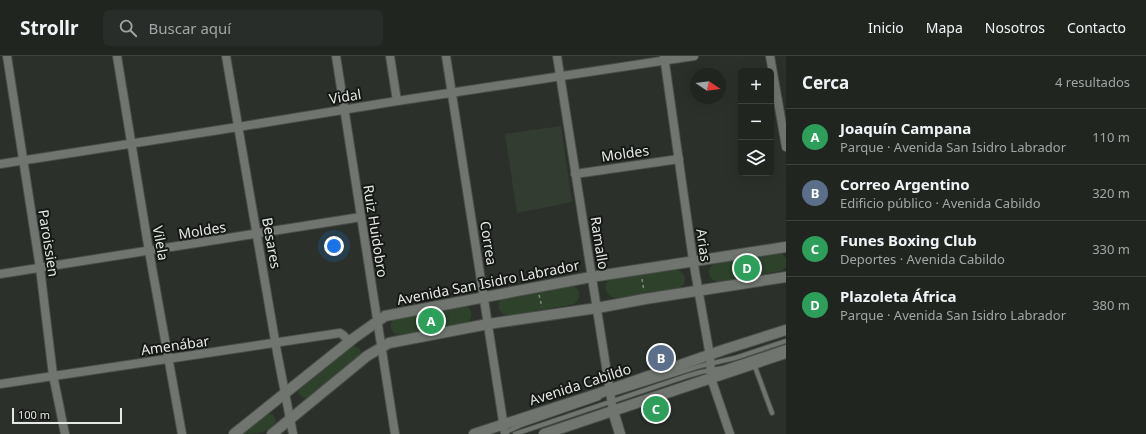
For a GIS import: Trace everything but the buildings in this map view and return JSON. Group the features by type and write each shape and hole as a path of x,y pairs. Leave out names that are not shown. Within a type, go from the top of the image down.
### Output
{"street":[{"name":"Paroissien","path":"7,56 40,268 53,375 65,434"},
{"name":"Vilela","path":"117,56 149,251 182,434"},
{"name":"Besares","path":"226,56 293,434"},
{"name":"Ruiz Huidobro","path":"336,56 395,434"},
{"path":"390,56 397,101"},
{"name":"Correa","path":"446,56 504,431"},
{"name":"Ramallo","path":"557,56 611,399 620,434"},
{"name":"Vidal","path":"0,164 561,76 664,58 694,56"},
{"path":"770,56 786,146"},
{"name":"Arias","path":"664,58 710,367 730,434"},
{"name":"Moldes","path":"575,174 679,159"},
{"name":"Moldes","path":"0,274 361,217"},
{"name":"Avenida San Isidro Labrador","path":"234,434 385,316 591,277 693,260 786,247"},
{"path":"272,434 344,375 389,343 438,332 786,277"},
{"name":"Avenida Cabildo","path":"474,434 504,431 710,367 786,330"},
{"name":"Amenábar","path":"0,384 340,333 350,342"},
{"name":"Avenida Cabildo","path":"544,434 611,399 710,367 754,363 786,353"}],"lane":[{"path":"710,367 786,340"},
{"path":"710,367 723,368 786,347"},
{"path":"754,363 772,413"},
{"path":"515,434 611,399"}],"path":[{"path":"738,254 743,284"},
{"path":"640,269 645,299"},
{"path":"538,287 544,316"},
{"path":"434,306 438,332"}],"shaded area":[{"path":"561,126 572,202 517,213 505,134"}],"green space":[{"path":"776,253 782,254 786,258 786,267 781,271 719,282 710,277 709,271 713,265 717,263"},
{"path":"665,269 682,272 685,278 684,284 679,288 616,298 609,295 605,288 610,279"},
{"path":"572,285 579,291 577,302 574,304 509,316 502,313 498,306 503,297"},
{"path":"464,305 471,311 469,322 466,324 401,335 395,334 391,328 393,319"},
{"path":"354,346 360,349 361,353 359,357 308,397 303,398 301,396 298,392 299,387 350,347"},
{"path":"267,413 274,415 276,421 270,429 256,433 241,434"}],"place":[{"name":"Plazoleta África","path":"747,268"},
{"name":"Joaquín Campana","path":"431,321"},
{"name":"Correo Argentino","path":"661,358"},
{"name":"Funes Boxing Club","path":"656,409"}]}
